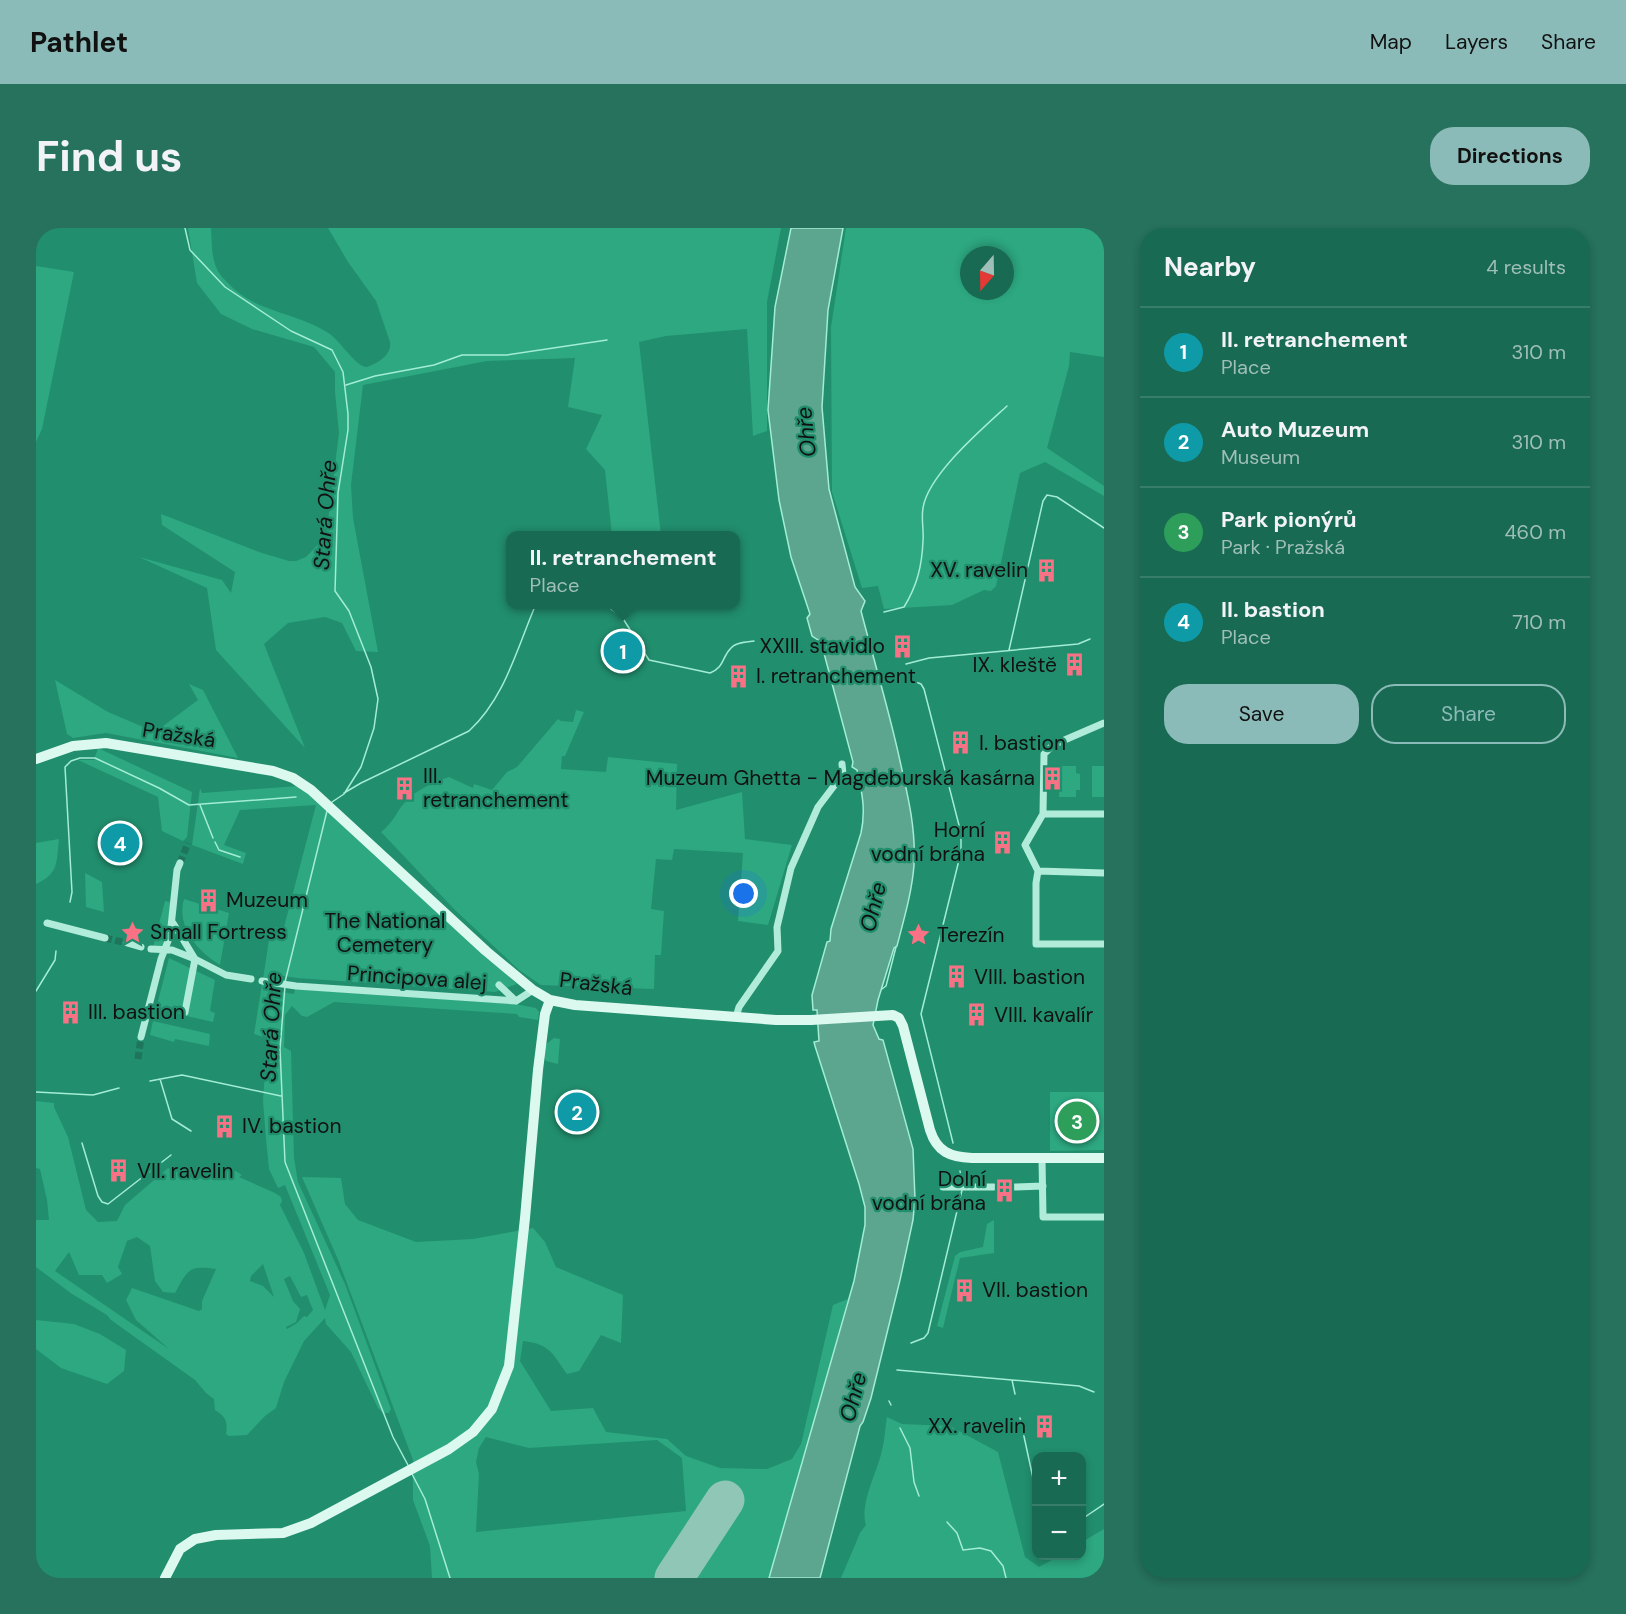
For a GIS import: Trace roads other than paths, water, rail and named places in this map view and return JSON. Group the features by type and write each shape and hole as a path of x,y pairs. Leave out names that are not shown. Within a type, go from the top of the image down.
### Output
{"main road":[{"name":"Pražská","path":"36,759 83,744 118,745 273,771 302,783 486,951 533,990 550,999 575,1005 736,1017 811,1020 888,1015 899,1018 930,1130 940,1150 958,1157 1104,1158"},
{"path":"165,1578 180,1550 195,1539 216,1535 283,1533 319,1520 461,1441 478,1426 495,1403 509,1366 538,1070 545,1014 550,999"}],"street":[{"path":"1104,723 1053,745 1044,754 1042,814 1025,844 1038,872 1035,944 1104,944"},
{"path":"736,1017 739,1007 778,951 777,927 791,868 818,807 843,774 842,764"},
{"path":"1042,814 1104,814"},
{"path":"141,1037 173,921 180,863"},
{"path":"1038,872 1104,873"},
{"path":"173,921 195,959 185,1012"},
{"path":"47,923 105,938"},
{"path":"127,943 141,946"},
{"path":"151,949 166,949 195,959 226,975 251,979"},
{"name":"Principova alej","path":"262,981 296,986 516,1001 533,990"},
{"path":"499,985 516,1001"},
{"path":"1042,1158 1043,1217 1104,1217"},
{"path":"943,1186 994,1187"},
{"path":"1015,1187 1043,1186"}],"water":[{"name":"Ohře","path":"791,228 843,228 828,310 822,407 829,489 855,587 865,601 861,611 906,787 913,826 914,852 913,875 907,906 897,946 894,948 878,1000 873,1025 879,1039 883,1040 913,1149 915,1199 913,1220 871,1398 860,1426 820,1578 769,1578 854,1281 865,1225 865,1207 859,1184 814,1042 819,1041 817,1010 813,1010 812,995 861,833 863,809 857,770 852,767 853,762 821,642 812,636 807,618 810,614 791,557 779,500 768,410 775,307"}],"waterway":[{"name":"Stará Ohře","path":"185,228 190,250 225,287 291,331 332,350 343,372 348,430 338,493 335,591 349,611 371,667 378,699 374,728 361,767 344,794 332,802"},
{"path":"346,385 375,376 434,365 462,355 507,355 607,340"},
{"path":"884,612 904,607 909,599 920,567 923,508 935,481 958,453 1007,406"},
{"path":"1009,650 1043,501 1047,495 1057,497 1104,528"},
{"path":"344,793 469,731 481,718 501,688 534,609"},
{"path":"611,609 622,617 649,660 710,673 721,665 733,646 754,641"},
{"path":"906,664 929,658 1078,644 1090,639"},
{"path":"908,679 921,684 924,689 961,833 961,852 921,1014 953,1143"},
{"path":"70,902 72,892 65,767 71,761 80,758 95,758 189,805 296,797"},
{"path":"200,805 213,838"},
{"name":"Stará Ohře","path":"285,982 327,811"},
{"path":"215,842 219,850 240,857"},
{"path":"882,989 886,986 896,947"},
{"path":"36,991 55,960 56,951"},
{"name":"Stará Ohře","path":"285,986 280,1049 285,1162 393,1437 409,1467"},
{"path":"150,1081 182,1075 281,1096"},
{"path":"160,1079 172,1119 191,1131"},
{"path":"36,1092 93,1095 119,1088"},
{"path":"82,1143 98,1196 102,1202 108,1204 171,1155"},
{"path":"960,1171 962,1185"},
{"path":"911,1343 924,1338 928,1333 962,1190"},
{"path":"897,1370 1012,1380 1015,1394"},
{"path":"1012,1380 1079,1386 1094,1392"},
{"path":"889,1401 891,1405"},
{"path":"1020,1418 1032,1474"},
{"path":"900,1428 910,1448 914,1482 919,1496"},
{"name":"Stará Ohře","path":"412,1474 425,1499 450,1578"},
{"path":"1086,1516 1104,1504"},
{"path":"947,1522 957,1533 963,1550 980,1548 991,1551 1003,1566 1006,1578"}],"tunnel":[{"path":"180,863 188,843"},
{"path":"105,938 127,943"},
{"path":"138,1059 141,1037"},
{"path":"994,1187 1015,1187"}],"place":[{"name":"XV. ravelin","path":"1046,570"},
{"name":"XXIII. stavidlo","path":"903,646"},
{"name":"II. retranchement","path":"623,651"},
{"name":"IX. kleště","path":"1075,665"},
{"name":"I. retranchement","path":"738,676"},
{"name":"I. bastion","path":"961,743"},
{"name":"Muzeum Ghetta - Magdeburská kasárna","path":"1053,778"},
{"name":"III. retranchement","path":"405,788"},
{"name":"Horní vodní brána","path":"1003,842"},
{"name":"II. bastion","path":"120,843"},
{"name":"Muzeum","path":"208,900"},
{"name":"Small Fortress","path":"132,932"},
{"name":"Terezín","path":"919,935"},
{"name":"VIII. bastion","path":"956,977"},
{"name":"III. bastion","path":"70,1012"},
{"name":"VIII. kavalír","path":"976,1015"},
{"name":"Auto Muzeum","path":"577,1112"},
{"name":"Park pionýrů","path":"1077,1121"},
{"name":"IV. bastion","path":"224,1126"},
{"name":"VII. ravelin","path":"119,1171"},
{"name":"Dolní vodní brána","path":"1004,1191"},
{"name":"VII. bastion","path":"964,1290"},
{"name":"XX. ravelin","path":"1044,1426"}],"park label":[{"name":"The National Cemetery","path":"385,933"}]}
